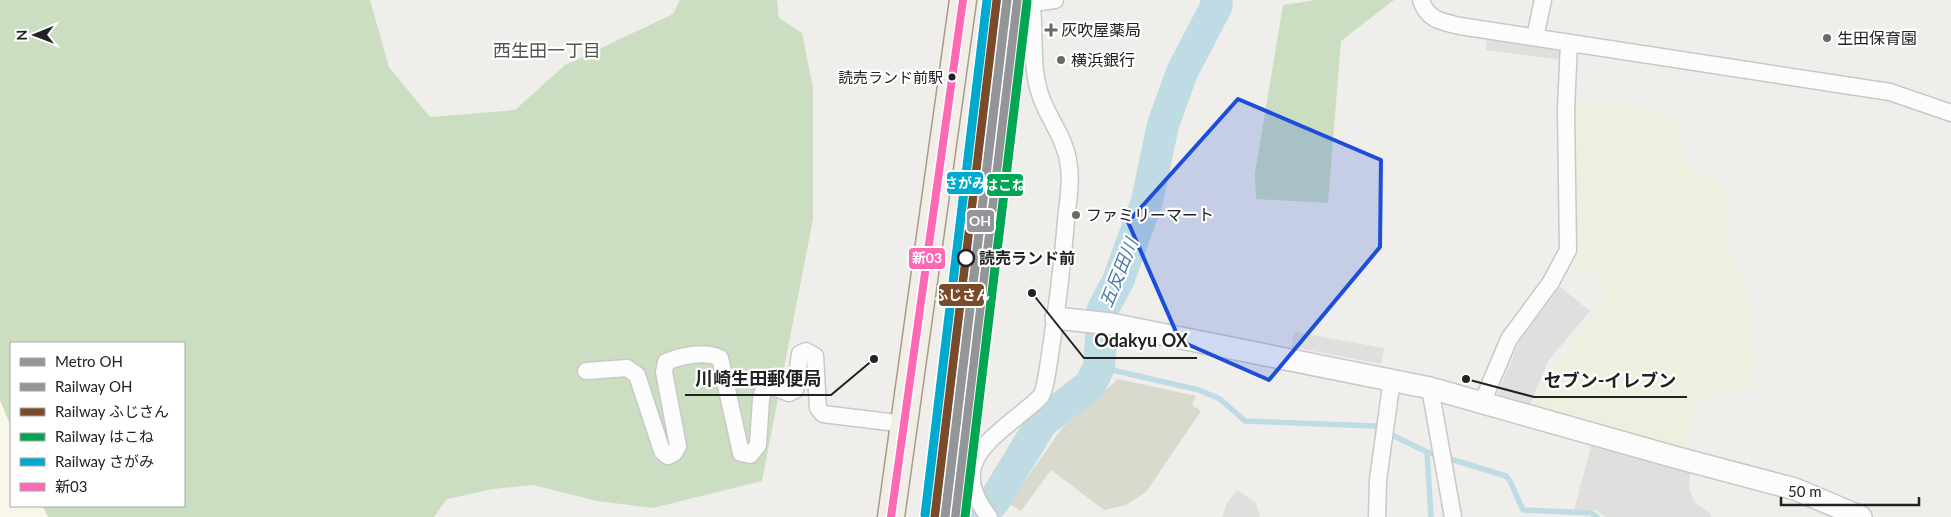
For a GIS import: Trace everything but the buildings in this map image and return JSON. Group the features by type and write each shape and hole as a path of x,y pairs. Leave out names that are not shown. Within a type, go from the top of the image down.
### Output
{"main road":[{"path":"891,517 963,0"}],"street":[{"path":"989,517 978,503 971,486 973,464 981,449 991,438 1041,395 1047,378 1056,318 1068,206 1069,160 1062,140 1039,94 1035,72 1032,2 1055,0"},
{"path":"1421,0 1426,12 1435,20 1460,26 1890,92 1951,112"},
{"path":"1535,37 1543,0"},
{"path":"1482,403 1509,340 1551,282 1568,250 1566,109 1569,43"},
{"path":"1056,318 1101,323 1430,388 1795,489 1861,517"},
{"path":"586,371 627,368 637,375 662,452 668,456 674,453 678,446 664,372 666,362 679,357 713,355 720,358 741,453 750,455 758,445 761,400 764,388 770,386 789,393 795,390 800,354 806,352 815,356 818,408 823,414 905,424"},
{"path":"1377,517 1378,480 1392,379"},
{"path":"1430,388 1453,517"}],"highlighted area":[{"path":"1238,99 1381,160 1380,247 1269,380 1180,341 1128,222"}],"shaded area":[{"path":"1487,34 1562,44 1562,60 1486,50"},
{"path":"1560,287 1590,311 1548,361 1529,407 1496,398 1520,340"},
{"path":"1294,332 1384,348 1381,364 1291,347"},
{"path":"0,373 10,398 10,507 55,507 60,517 0,517"},
{"path":"1118,379 1196,396 1192,405 1201,411 1146,492 1126,505 1104,510 1051,470 1021,511 1009,504 1062,428"},
{"path":"1592,443 1690,471 1689,487 1694,502 1711,514 1711,517 1605,517 1598,511 1574,510"},
{"path":"1237,490 1256,503 1260,517 1222,517 1227,503"}],"green space":[{"path":"0,0 370,0 389,67 430,117 515,110 565,65 673,14 680,0 777,0 779,18 802,33 813,88 813,219 762,481 653,508 597,501 533,485 493,489 447,499 434,517 48,517 43,507 185,507 185,342 10,342 10,425 0,400"},
{"path":"1316,0 1394,0 1341,41 1328,203 1256,199 1255,173 1283,5"},
{"path":"1572,102 1636,107 1662,113 1678,123 1684,159 1698,175 1722,187 1729,213 1724,236 1735,259 1752,311 1747,348 1758,352 1750,376 1755,384 1750,390 1734,393 1719,389 1706,395 1696,405 1684,449 1630,438 1536,406 1543,384 1581,331 1601,307 1607,289 1594,274 1576,264"}],"waterway":[{"name":"五反田川","path":"981,517 994,501 1042,422 1090,385 1099,367 1103,309 1118,281 1147,201 1163,125 1182,72 1217,5 1216,0"},
{"path":"1099,367 1199,390 1220,399 1245,421 1374,426 1427,452 1431,517"},
{"path":"1427,452 1506,476 1523,510 1591,513 1597,517"}],"metro line":[{"name":"OH","path":"945,517 1007,0"}],"rail line":[{"name":"さがみ","path":"925,515 987,0"},
{"name":"ふじさん","path":"935,516 997,0"},
{"name":"OH","path":"955,517 1017,1"},
{"name":"はこね","path":"965,517 1027,2"}],"transit line":[{"name":"新03","path":"891,517 963,0"}],"place":[{"name":"灰吹屋薬局","path":"1051,30"},
{"name":"生田保育園","path":"1827,38"},
{"name":"横浜銀行","path":"1061,60"},
{"name":"読売ランド前駅","path":"952,77"},
{"name":"ファミリーマート","path":"1076,215"},
{"name":"読売ランド前","path":"966,258"},
{"name":"Odakyu OX","path":"1032,293"},
{"name":"川崎生田郵便局","path":"874,359"},
{"name":"セブン-イレブン","path":"1466,379"}],"district":[{"name":"西生田一丁目","path":"547,51"}]}
